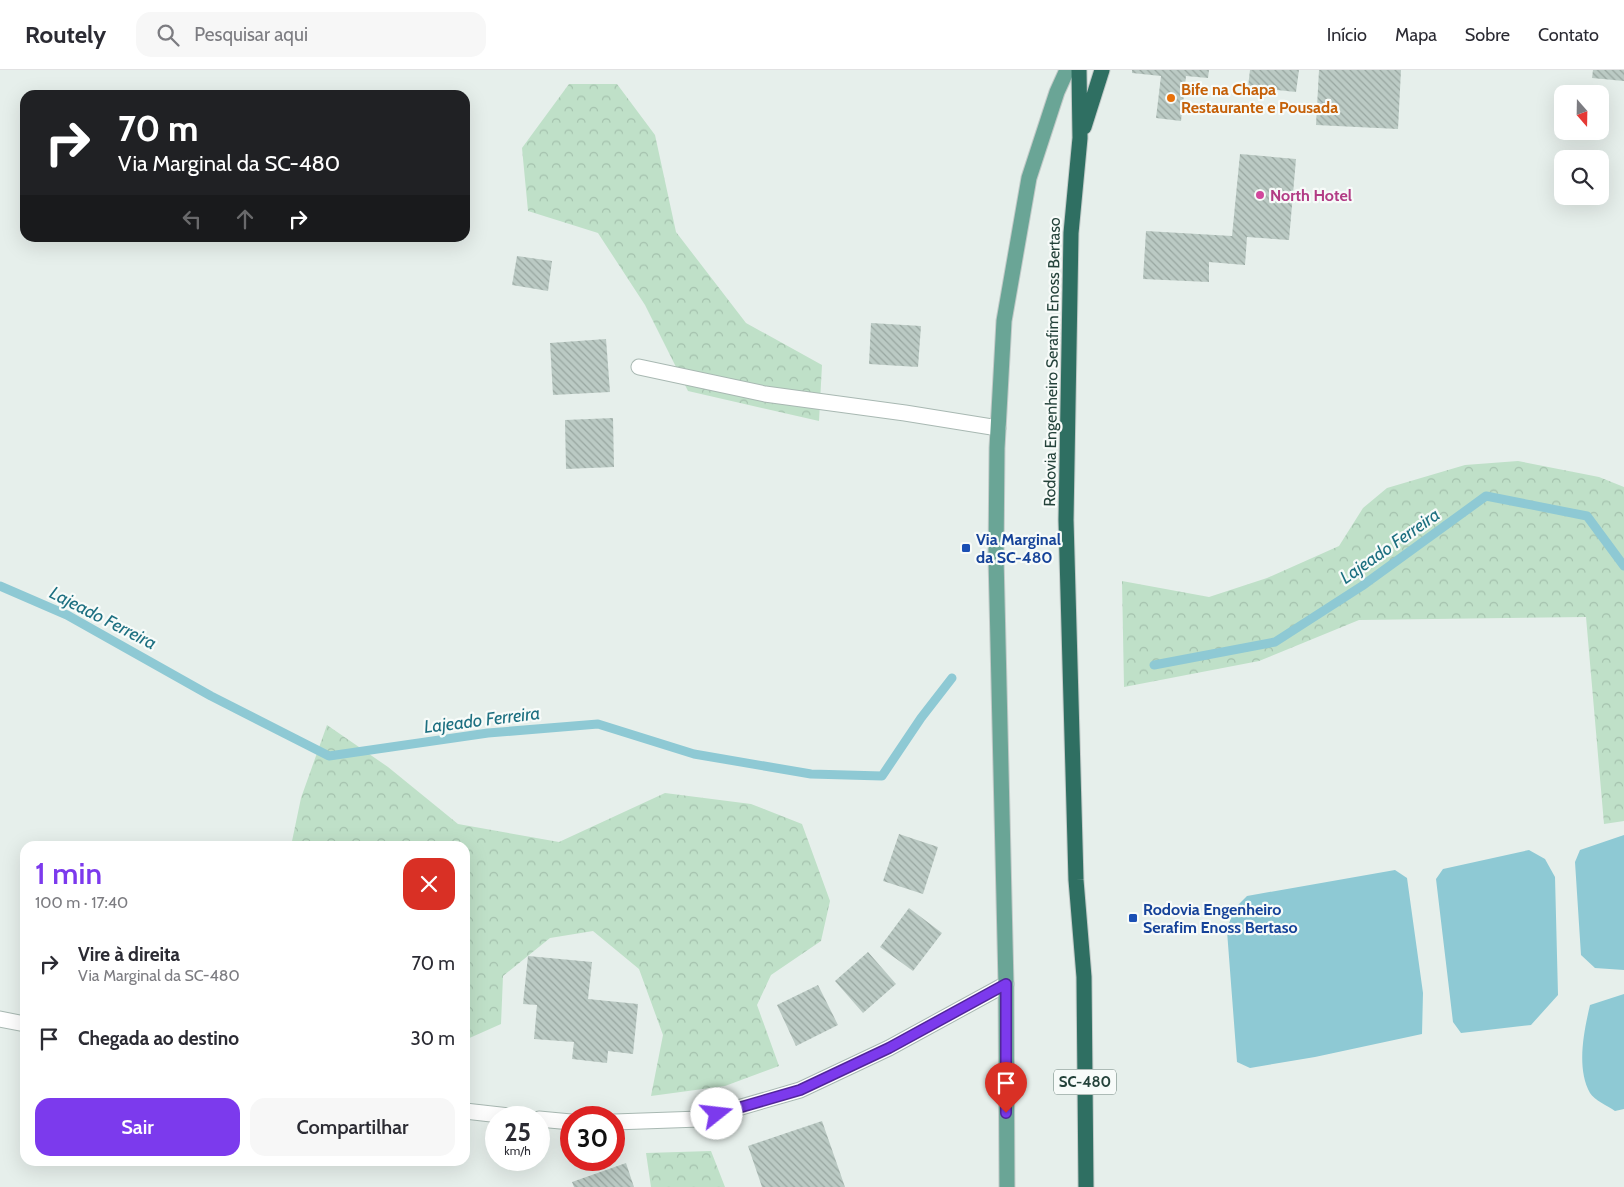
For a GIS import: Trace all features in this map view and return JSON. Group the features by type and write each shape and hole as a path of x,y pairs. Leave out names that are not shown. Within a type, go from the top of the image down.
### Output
{"highway":[{"name":"Rodovia Engenheiro Serafim Enoss Bertaso","path":"1079,70 1080,138 1071,233 1066,520 1076,880 1084,977 1086,1187"},
{"name":"Rodovia Engenheiro Serafim Enoss Bertaso","path":"1080,138 1102,70"}],"main road":[{"path":"1007,1187 1006,984 997,567 998,428 1004,321 1030,178 1057,92 1067,70"}],"street":[{"path":"639,367 766,394 998,428"},
{"path":"625,1122 700,1119 800,1090 889,1048 1006,984"},
{"path":"0,1018 20,1023"},
{"path":"470,1112 485,1113"}],"green space":[{"path":"569,84 617,84 655,135 676,232 746,323 822,365 819,421 688,391 645,305 598,233 528,211 522,148"},
{"path":"1518,461 1599,477 1624,487 1624,821 1604,824 1586,617 1359,620 1259,661 1124,687 1122,581 1209,597 1267,578 1339,546 1363,508 1387,488 1465,465"},
{"path":"327,725 388,767 458,824 559,842 665,793 751,804 802,824 830,901 821,941 771,975 757,1005 779,1066 725,1086 651,1096 663,1035 639,969 593,931 550,938 503,976 501,1024 470,1038 470,841 292,841 301,798"},
{"path":"711,1151 725,1187 651,1187 646,1153"}],"water":[{"path":"1624,835 1624,970 1595,968 1581,955 1575,862 1580,850"},
{"path":"1529,850 1545,859 1555,877 1558,995 1531,1025 1461,1033 1453,1022 1436,879 1443,869"},
{"path":"1395,870 1407,878 1423,993 1422,1034 1315,1057 1250,1068 1237,1062 1227,931 1233,910 1247,896"},
{"path":"1624,994 1624,1109 1615,1111 1590,1093 1583,1072 1582,1049 1590,1005"}],"building":[{"name":"Bife na Chapa Restaurante e Pousada","path":"1132,70 1209,70 1208,78 1186,76 1181,121 1156,118 1161,76 1132,73"},
{"path":"1250,70 1299,70 1296,92 1248,87"},
{"path":"1319,70 1401,70 1398,129 1316,125"},
{"path":"1593,70 1624,70 1624,81 1592,78"},
{"path":"1240,154 1296,159 1289,240 1247,237 1245,265 1209,262 1209,282 1143,279 1146,231 1232,236"},
{"path":"517,256 552,261 548,291 512,285"},
{"path":"871,323 921,326 918,367 869,364"},
{"path":"606,339 610,392 553,395 550,343"},
{"path":"613,418 614,467 566,469 565,420"},
{"path":"899,834 938,847 923,894 883,881"},
{"path":"909,908 942,933 913,971 880,947"},
{"path":"868,952 896,984 863,1013 835,981"},
{"path":"528,956 592,962 588,999 638,1004 633,1054 608,1051 607,1063 572,1059 574,1042 534,1039 537,1005 523,1004"},
{"path":"818,985 838,1025 796,1046 777,1005"},
{"path":"822,1121 845,1187 762,1187 748,1146"},
{"path":"625,1163 634,1187 574,1187 572,1182 603,1171 625,1171"}],"waterway":[{"name":"Lajeado Ferreira","path":"1154,665 1275,642 1362,586 1486,496 1587,516 1624,566"},
{"name":"Lajeado Ferreira","path":"0,586 67,615 211,696 329,756 488,733 598,724 694,754 811,774 882,776 921,718 952,678"}],"place":[{"name":"Bife na Chapa Restaurante e Pousada","path":"1171,98"},
{"name":"North Hotel","path":"1260,195"},
{"name":"Via Marginal da SC-480","path":"966,548"},
{"name":"Rodovia Engenheiro Serafim Enoss Bertaso","path":"1133,918"}],"route":[{"path":"717,1114 800,1090 889,1048 1006,984 1006,1113"}]}
